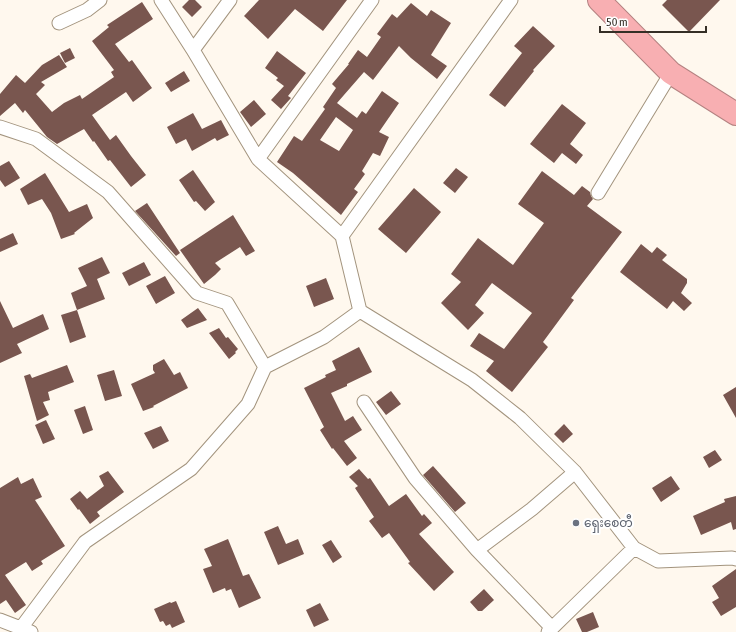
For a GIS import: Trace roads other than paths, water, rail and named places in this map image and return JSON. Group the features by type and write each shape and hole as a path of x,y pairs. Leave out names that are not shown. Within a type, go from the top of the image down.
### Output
{"highway":[{"path":"599,0 671,73 736,114"}],"street":[{"path":"59,23 87,10 100,0"},
{"path":"161,0 193,50 258,159 342,236 360,311 472,380 520,418 575,472 634,548 658,561 736,559"},
{"path":"193,50 230,0"},
{"path":"258,159 372,0"},
{"path":"342,236 511,0"},
{"path":"598,193 671,73"},
{"path":"0,127 36,139 108,192 197,293 227,304 265,367"},
{"path":"0,620 26,630 85,542 191,469 248,404 265,367 324,337 360,311"},
{"path":"364,402 415,478 477,550 550,630 634,548"},
{"path":"477,550 532,509 575,472"}],"place":[{"name":"ရှေးစေတီ","path":"576,523"}]}
